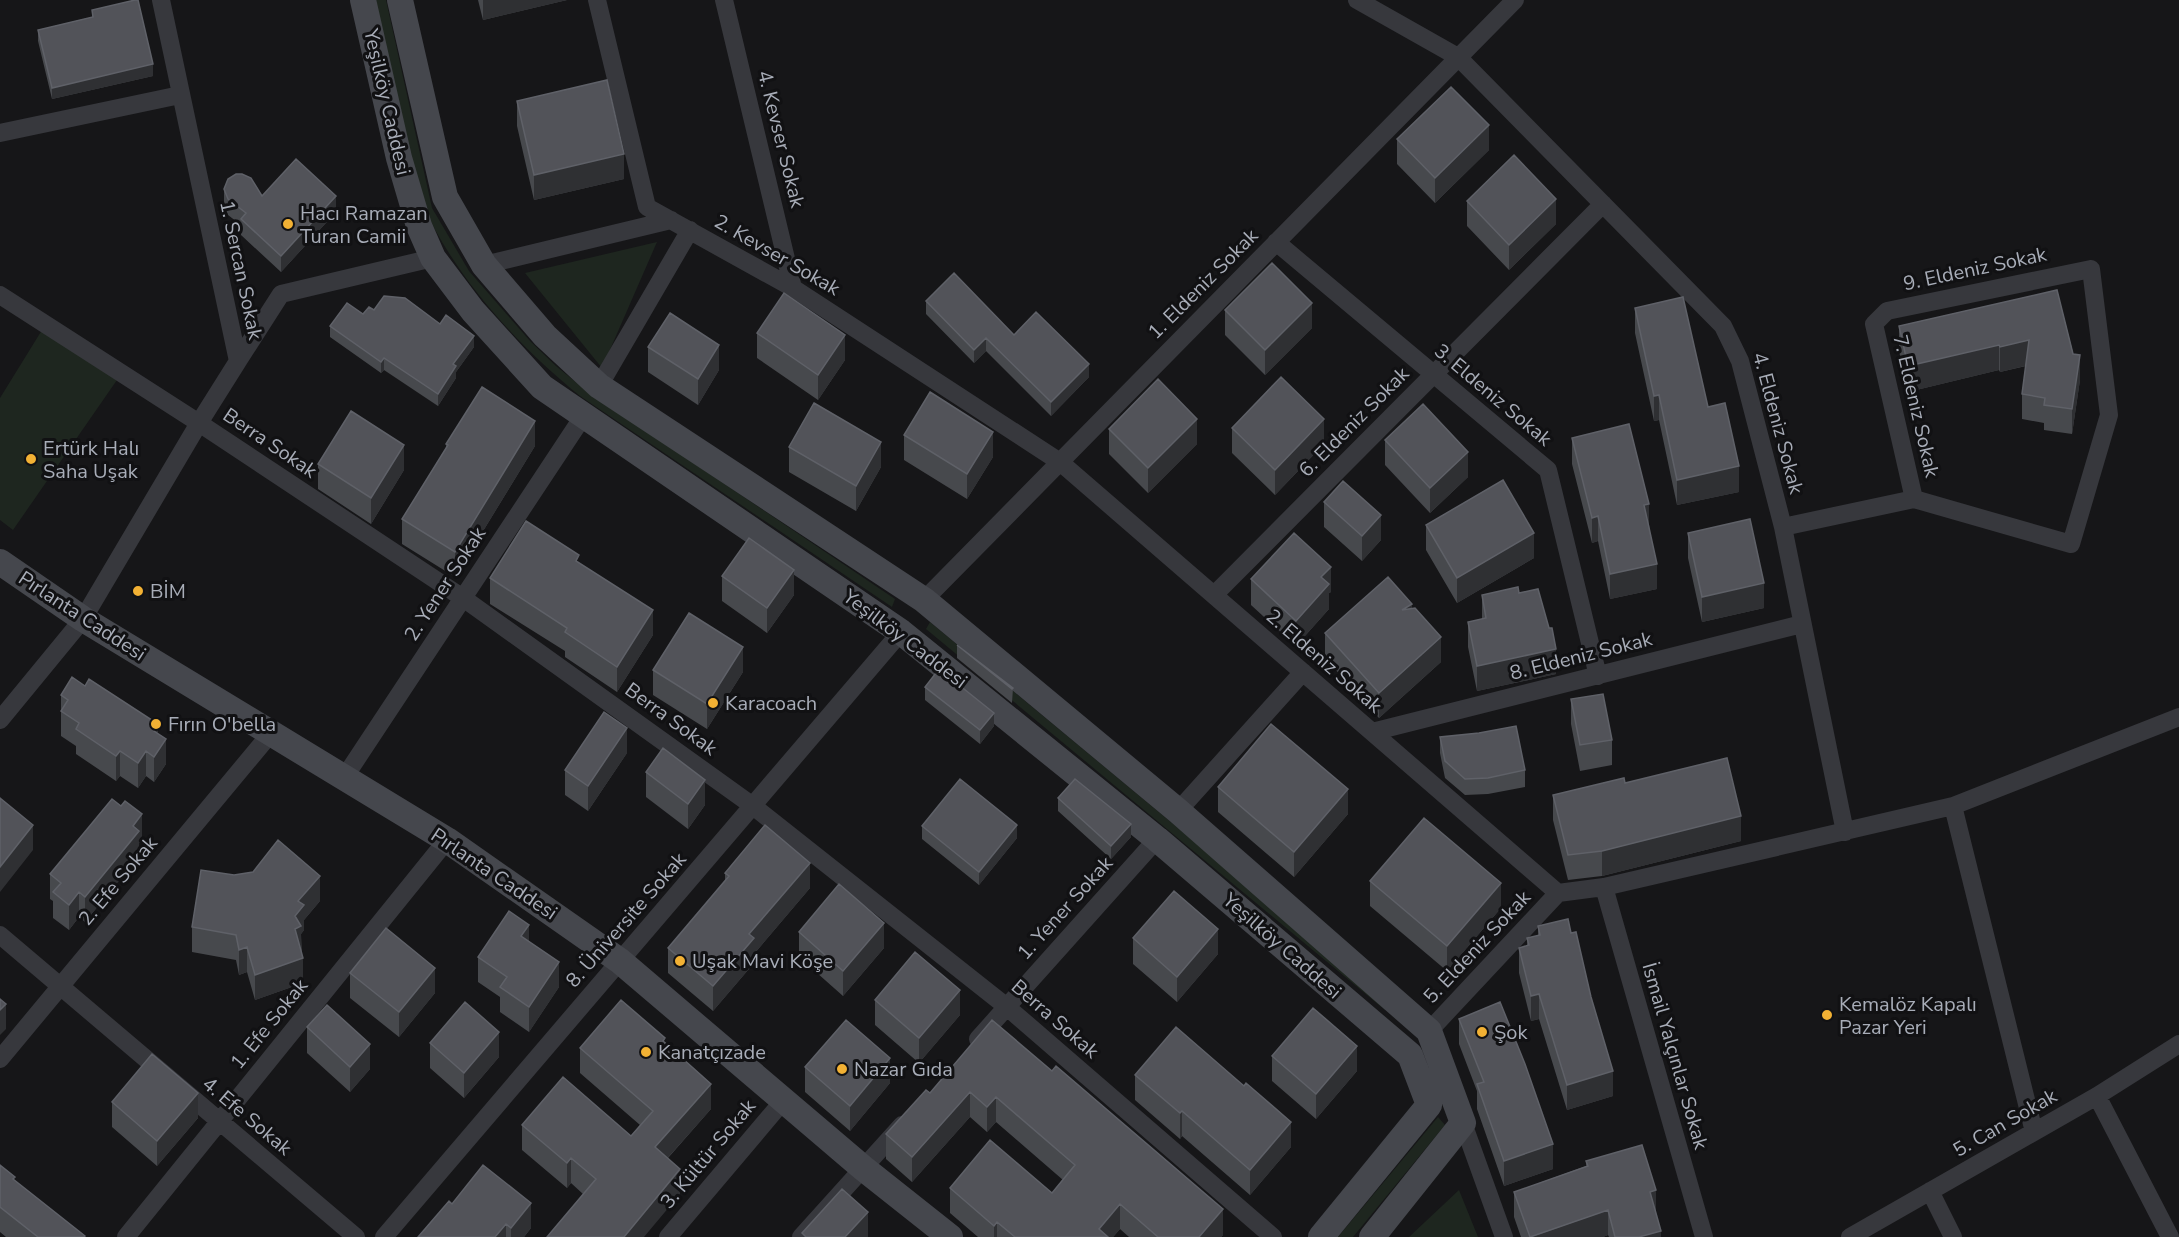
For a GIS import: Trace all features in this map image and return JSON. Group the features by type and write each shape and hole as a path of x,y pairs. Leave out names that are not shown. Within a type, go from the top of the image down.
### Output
{"street":[{"name":"1. Sercan Sokak","path":"0,720 83,619 199,423 238,362 161,0"},
{"name":"Yeşilköy Caddesi","path":"363,0 399,158 419,226 433,258 473,311 543,387 901,632 1157,839 1410,1055 1429,1106"},
{"name":"Yeşilköy Caddesi","path":"400,0 445,196 484,265 545,336 599,386 924,600 1178,811 1429,1031 1463,1123"},
{"name":"2. Kevser Sokak","path":"597,0 647,207 794,288 1060,462"},
{"name":"4. Kevser Sokak","path":"724,0 794,288"},
{"name":"4. Eldeniz Sokak","path":"1357,0 1458,57 1723,326 1740,360 1783,527 1845,832"},
{"name":"1. Eldeniz Sokak","path":"924,600 1515,0"},
{"path":"0,133 180,95"},
{"name":"6. Eldeniz Sokak","path":"1214,595 1603,204"},
{"path":"484,265 671,220"},
{"path":"599,386 690,230"},
{"name":"3. Eldeniz Sokak","path":"1276,242 1548,470 1598,676"},
{"path":"238,362 281,294 433,258"},
{"name":"9. Eldeniz Sokak","path":"1874,324 1887,311 2091,268 2109,415 2071,544 1914,499"},
{"name":"Berra Sokak","path":"0,295 199,423 463,598 753,806 1007,1007 1273,1237"},
{"name":"7. Eldeniz Sokak","path":"1874,324 1914,499"},
{"name":"2. Yener Sokak","path":"344,778 584,415"},
{"name":"2. Eldeniz Sokak","path":"1060,462 1558,893"},
{"path":"1783,527 1914,499"},
{"name":"Pırlanta Caddesi","path":"0,562 83,619 447,840 620,961 863,1168 950,1237"},
{"path":"901,632 924,600"},
{"name":"8. Eldeniz Sokak","path":"1372,732 1802,624"},
{"name":"8. Üniversite Sokak","path":"384,1237 901,632"},
{"path":"1178,811 1303,672"},
{"path":"1558,893 1604,887 1953,806 2179,717"},
{"name":"2. Efe Sokak","path":"0,1059 271,733"},
{"path":"1953,806 2034,1132"},
{"name":"1. Yener Sokak","path":"969,1049 1157,839"},
{"name":"1. Efe Sokak","path":"126,1237 447,840"},
{"name":"İsmail Yalçınlar Sokak","path":"1604,887 1704,1237"},
{"name":"5. Eldeniz Sokak","path":"1429,1031 1558,893"},
{"name":"4. Efe Sokak","path":"0,935 356,1237"},
{"path":"1410,1055 1429,1031"},
{"name":"5. Can Sokak","path":"1850,1237 2097,1096 2179,1044"},
{"path":"2097,1096 2170,1237"},
{"name":"3. Kültür Sokak","path":"668,1237 783,1101"},
{"path":"1321,1237 1429,1106 1463,1123 1504,1237"},
{"path":"801,1237 916,1108"},
{"path":"1372,1237 1463,1123"},
{"path":"1930,1191 1953,1237"}],"shaded area":[{"path":"375,0 386,0 432,208 469,271 531,342 588,392 895,599 892,607 580,396 533,354 489,307 450,256 421,201"},
{"path":"657,242 602,368 525,273"},
{"name":"Ertürk Halı Saha Uşak","path":"42,330 117,380 13,530 0,520 0,398"},
{"path":"930,622 1390,1004 1385,1010 926,629"},
{"path":"1438,1117 1445,1125 1353,1237 1338,1237"},
{"path":"1459,1190 1478,1237 1409,1237"}],"building":[{"path":"138,0 153,64 52,88 38,30 93,17 92,10"},
{"path":"607,80 624,154 534,175 517,101"},
{"path":"1451,87 1489,125 1435,178 1397,139"},
{"path":"1514,155 1556,199 1509,245 1467,201"},
{"path":"296,159 336,196 281,256 241,219 246,213 228,199 224,189 228,179 236,174 242,174 251,178 262,196"},
{"path":"1272,263 1312,303 1265,350 1225,310"},
{"path":"954,273 1014,335 1036,312 1089,364 1051,402 986,338 974,350 926,301"},
{"path":"2057,290 2073,354 2080,355 2072,409 2044,405 2045,398 2022,394 2029,340 1908,366 1899,326"},
{"path":"784,293 845,335 818,375 757,333"},
{"path":"384,296 405,298 440,324 446,315 474,336 453,364 456,366 438,394 384,358 381,362 330,326 347,303 363,314 369,307 374,310"},
{"path":"1683,297 1708,407 1725,403 1739,466 1677,480 1659,395 1654,396 1635,308"},
{"path":"670,313 719,345 698,379 648,347"},
{"path":"1281,377 1324,419 1275,470 1232,428"},
{"path":"1158,379 1197,419 1148,468 1109,429"},
{"path":"482,387 535,421 455,552 402,519"},
{"path":"930,392 993,432 967,474 904,435"},
{"path":"814,403 881,442 856,486 789,447"},
{"path":"1423,404 1468,452 1430,488 1385,440"},
{"path":"351,411 404,445 371,498 318,464"},
{"path":"1629,424 1649,504 1644,505 1657,564 1610,574 1598,516 1592,518 1572,438"},
{"path":"1503,480 1534,533 1457,578 1426,525"},
{"path":"1343,481 1381,515 1362,536 1324,502"},
{"path":"1750,519 1764,583 1702,597 1688,533"},
{"path":"526,521 579,555 576,561 653,610 617,667 565,632 567,628 490,578"},
{"path":"1294,533 1331,567 1321,577 1329,584 1296,621 1251,579"},
{"path":"749,538 794,570 767,608 722,576"},
{"path":"1388,577 1412,604 1402,610 1415,608 1441,637 1379,693 1325,633"},
{"path":"1518,587 1519,593 1538,589 1549,628 1552,628 1556,649 1477,666 1468,622 1486,618 1482,595"},
{"path":"689,613 743,647 707,704 653,670"},
{"path":"957,645 1013,688 1012,689"},
{"path":"939,669 994,713 980,730 925,687"},
{"path":"72,677 85,686 89,679 158,724 154,731 166,739 154,757 146,751 138,763 120,751 116,756 76,729 79,723 61,711 68,700 61,695"},
{"path":"1603,694 1612,740 1580,745 1571,699"},
{"path":"604,712 627,728 588,786 565,770"},
{"path":"1271,724 1348,789 1294,852 1218,787"},
{"path":"1516,726 1525,770 1488,778 1465,779 1445,761 1440,737"},
{"path":"663,748 705,780 688,804 646,772"},
{"path":"1727,758 1741,816 1602,851 1568,855 1553,795 1624,778 1625,783"},
{"path":"960,779 1017,825 979,872 922,826"},
{"path":"1075,779 1131,824 1111,846 1058,798"},
{"path":"0,798 33,825 0,867"},
{"path":"112,799 121,806 125,801 142,814 133,826 139,831 85,897 79,892 69,905 53,892 61,883 50,874"},
{"path":"1424,818 1501,883 1447,946 1370,881"},
{"path":"765,825 810,863 749,934 754,938 713,986 668,948 729,876 725,873"},
{"path":"278,840 320,876 298,901 304,905 295,916 301,926 295,929 303,958 255,975 247,947 239,950 236,935 192,927 201,870 234,875 253,872"},
{"path":"839,884 884,923 843,971 799,932"},
{"path":"1174,891 1218,929 1177,977 1133,938"},
{"path":"509,911 529,925 521,936 559,962 529,1007 500,987 507,977 478,957"},
{"path":"1568,919 1571,933 1576,932 1591,997 1613,1071 1567,1085 1539,994 1531,996 1519,948 1529,945 1527,938 1540,935 1538,926"},
{"path":"386,928 435,968 399,1012 350,973"},
{"path":"915,952 960,990 919,1038 875,1000"},
{"path":"0,999 6,1004 0,1010"},
{"path":"621,1000 665,1038 663,1041 711,1084 655,1147 680,1169 624,1237 547,1237 596,1179 571,1158 567,1163 522,1125 563,1077 631,1136 653,1111 580,1048"},
{"path":"465,1002 499,1032 464,1073 430,1043"},
{"path":"1500,1002 1553,1144 1504,1161 1477,1084 1484,1082 1459,1019"},
{"path":"327,1005 370,1044 350,1067 307,1027"},
{"path":"1313,1008 1357,1046 1316,1094 1272,1056"},
{"path":"846,1020 890,1058 850,1106 805,1067"},
{"path":"992,1020 1052,1071 1056,1066 1223,1209 1199,1237 1158,1237 1120,1204 1099,1229 1108,1237 1015,1237 997,1222 994,1226 950,1188 990,1140 1052,1193 1075,1165 996,1097 987,1107 970,1092 912,1157 886,1134 926,1090 930,1093"},
{"path":"1176,1027 1244,1086 1246,1083 1291,1122 1250,1170 1182,1111 1180,1113 1135,1075"},
{"path":"152,1054 198,1093 157,1141 112,1102"},
{"path":"1642,1145 1656,1190 1650,1192 1661,1231 1639,1237 1615,1237 1608,1210 1530,1237 1514,1192 1588,1166 1586,1161"},
{"path":"0,1165 15,1177 13,1179 85,1236 38,1237 0,1207"},
{"path":"483,1165 531,1203 511,1228 506,1224 495,1237 418,1237 449,1201 452,1204"},
{"path":"842,1189 868,1212 845,1237 806,1237 802,1233"}],"place":[{"name":"Hacı Ramazan Turan Camii","path":"288,224"},
{"name":"Ertürk Halı Saha Uşak","path":"31,459"},
{"name":"BİM","path":"138,591"},
{"name":"Karacoach","path":"713,703"},
{"name":"Fırın O'bella","path":"156,724"},
{"name":"Uşak Mavi Köşe","path":"680,961"},
{"name":"Kemalöz Kapalı Pazar Yeri","path":"1827,1015"},
{"name":"Şok","path":"1482,1032"},
{"name":"Kanatçızade","path":"646,1052"},
{"name":"Nazar Gıda","path":"842,1069"}]}
